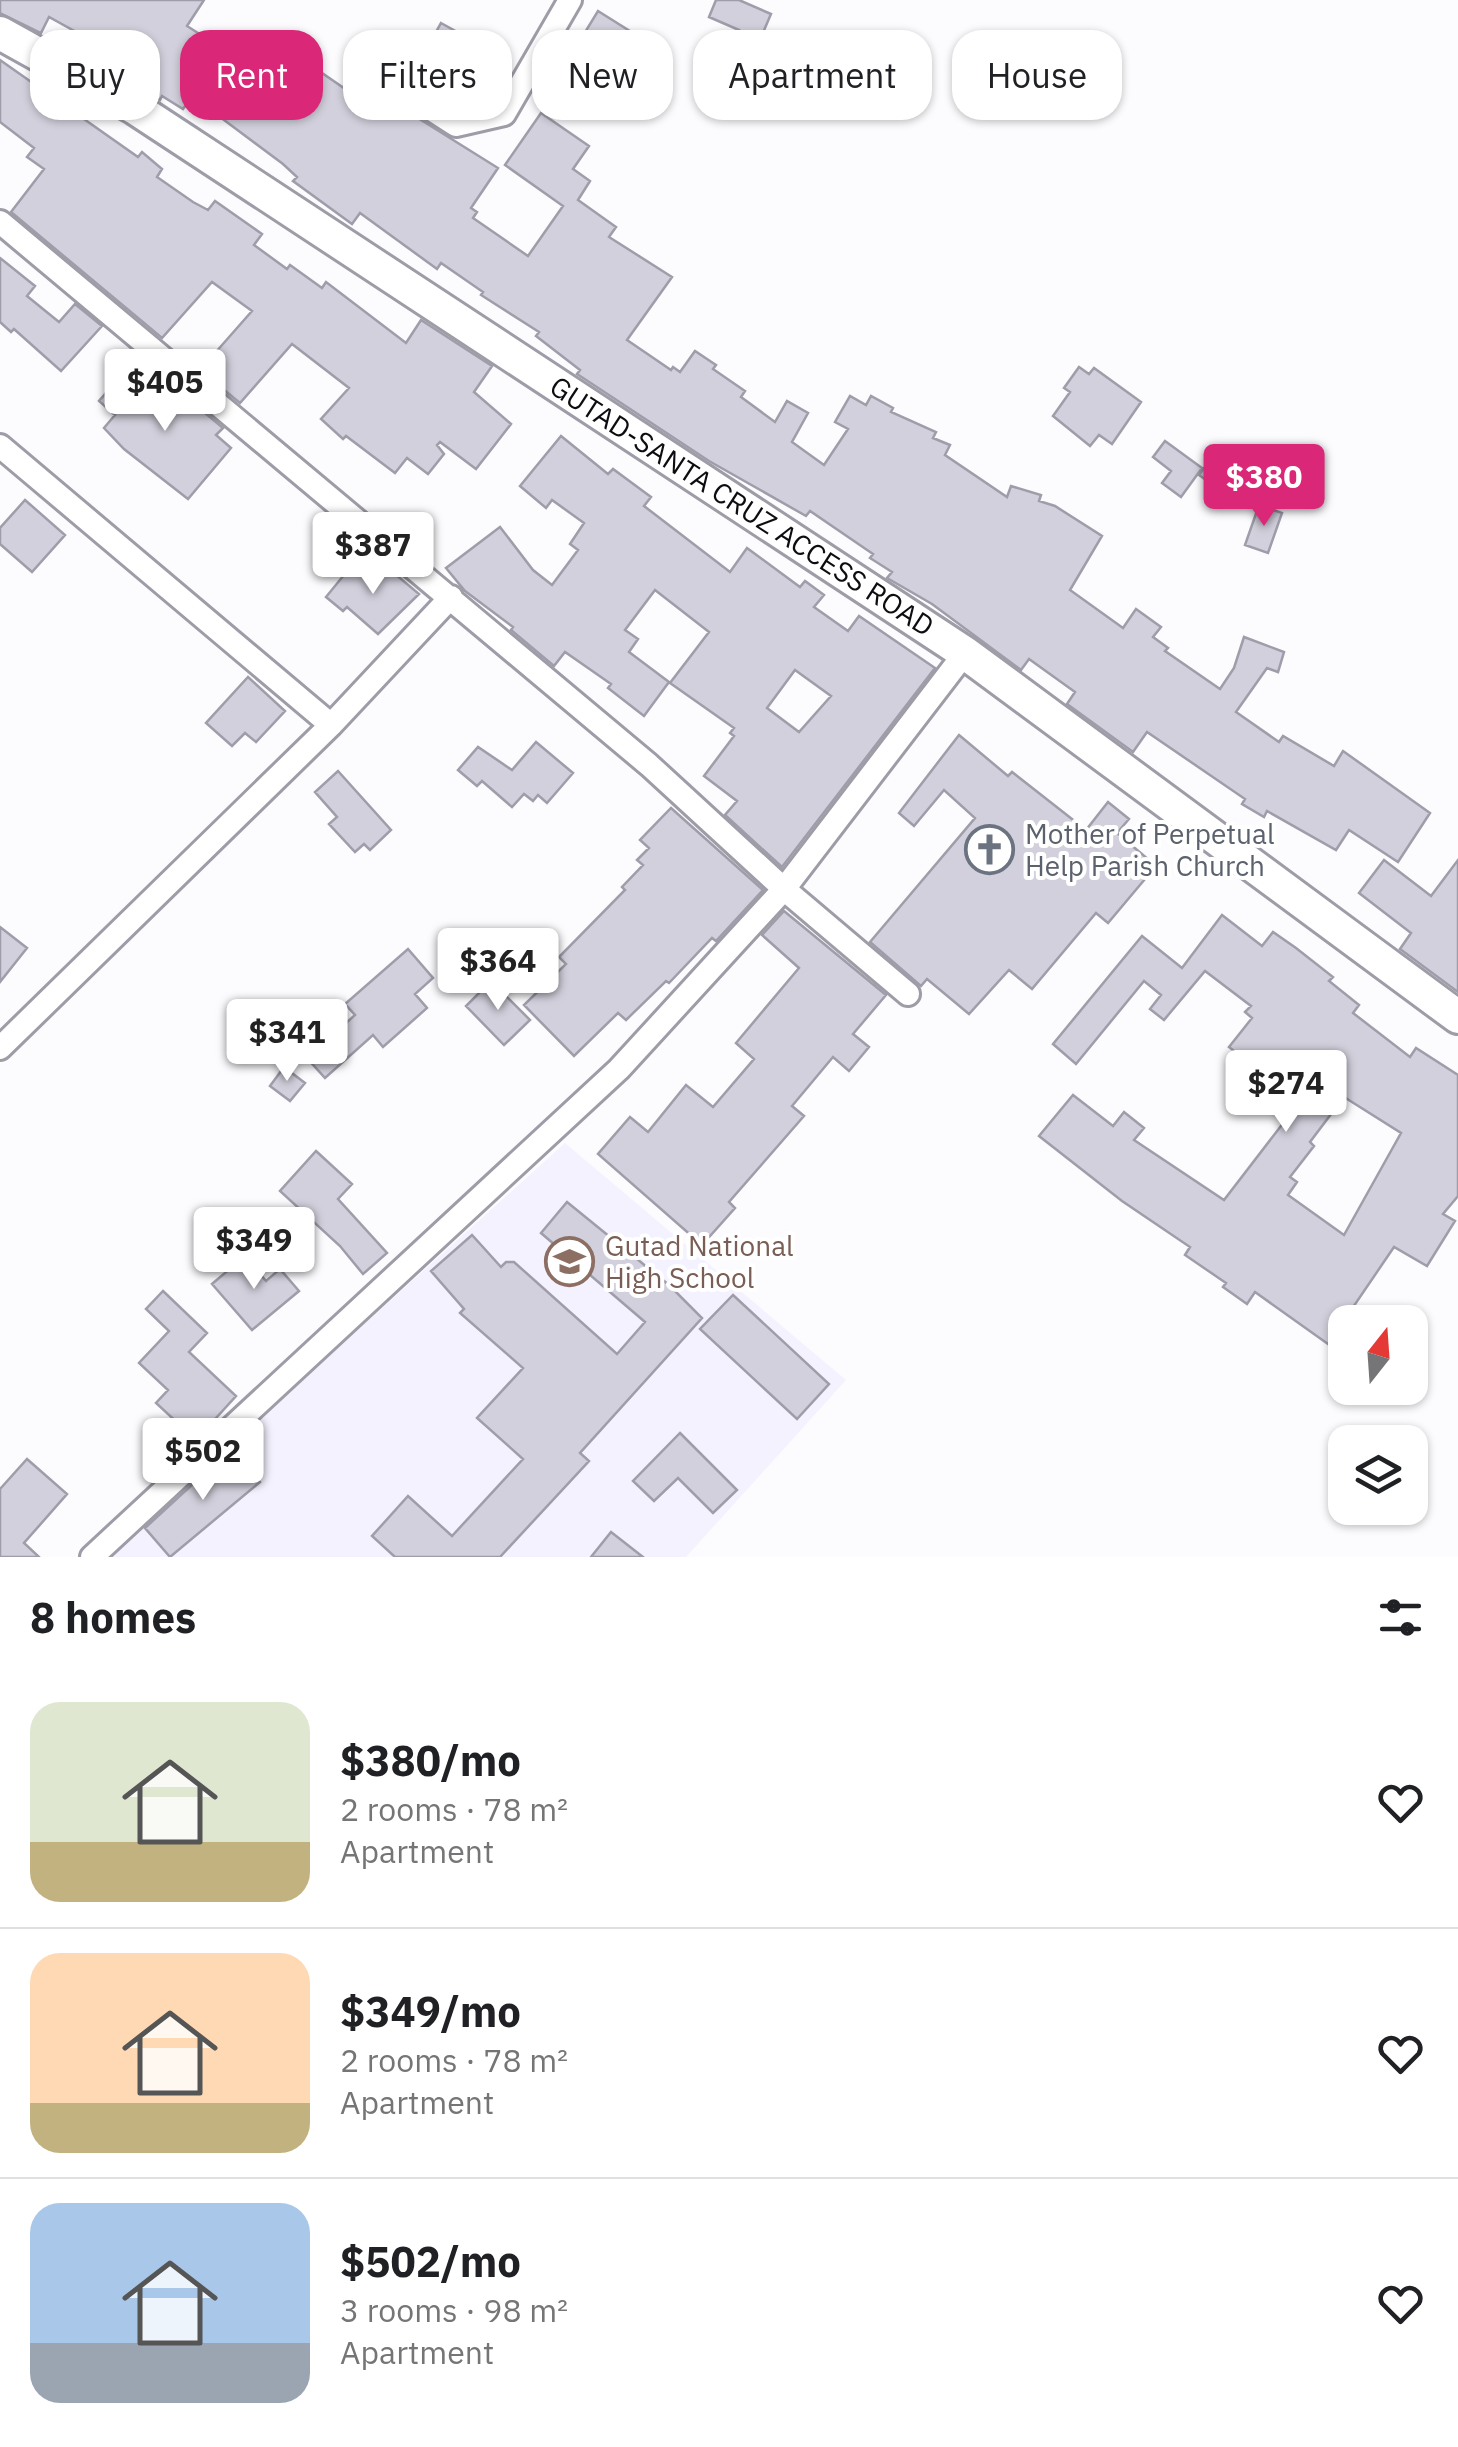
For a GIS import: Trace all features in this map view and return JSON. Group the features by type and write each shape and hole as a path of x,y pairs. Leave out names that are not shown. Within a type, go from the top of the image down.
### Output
{"main road":[{"name":"GUTAD-SANTA CRUZ ACCESS ROAD","path":"0,32 135,108 964,653 1458,1017"}],"street":[{"path":"512,100 570,0"},
{"path":"448,120 456,125 478,120"},
{"path":"0,222 649,766 784,889 908,994"},
{"path":"0,446 331,725"},
{"path":"0,1048 331,725 451,598"},
{"path":"92,1557 619,1069 784,889 964,653"}],"shaded area":[{"name":"Gutad National High School","path":"565,1143 846,1380 686,1557 106,1557"}],"building":[{"path":"0,0 204,0 187,26 193,30 180,30 180,107 162,96 160,100 160,30 72,30 49,17 42,30 35,30 0,13"},
{"path":"716,0 739,0 771,14 764,30 739,30 709,17"},
{"path":"598,11 628,30 586,30"},
{"path":"0,60 30,81 30,120 85,120 138,157 142,152 162,169 157,177 193,202 208,210 215,201 262,234 254,245 322,288 326,282 406,343 421,320 492,366 474,392 511,424 476,469 440,442 437,445 444,454 428,474 407,458 395,473 346,436 343,439 321,419 349,388 292,344 240,403 200,370 252,311 212,282 162,338 11,212 44,169 27,157 34,148 0,122"},
{"path":"323,74 343,87 343,120 421,120 498,168 471,208 477,212 473,218 528,256 563,206 505,165 536,120 551,120 589,146 573,169 590,181 578,200 616,227 609,237 672,277 627,340 680,372 695,351 745,391 741,397 775,422 787,401 808,413 792,442 824,465 848,429 835,422 850,396 866,405 871,396 893,408 891,412 936,432 933,438 950,445 945,455 1007,497 1011,486 1041,495 1039,501 1055,506 1102,536 1070,590 1123,628 1136,609 1161,627 1153,637 1168,648 1165,651 1220,689 1234,668 1244,637 1284,652 1278,672 1267,668 1236,712 1279,742 1283,736 1334,766 1343,751 1430,813 1398,862 1349,830 1336,850 1267,811 1264,817 1242,804 1245,799 1147,732 1133,752 1067,704 1075,692 1029,659 1021,670 932,604 887,578 892,572 870,558 873,554 810,511 806,516 709,461 577,374 580,370 536,336 539,332 481,295 483,292 441,263 437,269 360,213 352,224 293,181 297,177 224,120 323,120"},
{"path":"0,258 35,286 27,296 59,322 75,304 102,326 61,371 14,329 11,332 0,322"},
{"path":"1079,367 1089,374 1094,368 1141,402 1112,444 1099,435 1090,446 1053,416 1070,392 1064,388"},
{"path":"126,370 168,406 180,392 223,428 216,435 231,448 188,499 124,449 104,428 115,415 99,401"},
{"path":"561,436 608,474 613,469 651,497 644,506 730,572 747,548 800,587 805,581 824,595 814,607 848,631 859,616 935,668 782,867 725,815 737,801 704,776 734,736 730,733 734,728 670,683 709,632 655,590 625,630 638,639 629,652 669,682 644,716 608,688 611,684 565,652 554,666 511,630 513,627 465,591 446,568 500,527 533,570 552,585 578,550 570,544 584,523 552,500 546,508 520,486","holes":["795,670 831,696 799,732 767,708"]},
{"path":"1165,441 1202,468 1181,497 1162,483 1171,471 1153,457"},
{"path":"1220,447 1241,462 1220,490 1199,475"},
{"path":"25,500 65,535 32,572 0,544 0,528"},
{"path":"1259,505 1282,513 1268,553 1245,545"},
{"path":"353,564 375,583 388,568 419,594 378,634 347,607 343,611 326,597"},
{"path":"248,677 285,711 256,742 245,733 232,746 206,723"},
{"path":"959,735 1008,776 1012,772 1086,830 1108,802 1129,819 1117,833 1156,866 1108,923 1096,913 1032,989 1009,970 969,1014 927,979 921,986 870,942 975,818 944,790 914,826 899,813"},
{"path":"536,742 573,773 547,803 538,795 533,801 524,794 512,807 482,781 477,786 458,770 478,747 512,770"},
{"path":"338,771 391,830 370,850 364,844 355,852 329,824 337,817 315,792"},
{"path":"671,808 763,890 716,941 712,938 669,983 666,981 626,1020 618,1013 574,1056 524,1005 566,964 559,957 625,890 622,887 643,865 637,860 649,848 640,840"},
{"path":"1384,860 1431,896 1458,860 1458,992 1400,949 1411,933 1359,893"},
{"path":"784,911 886,995 853,1034 869,1047 849,1071 833,1057 792,1106 804,1116 729,1202 735,1208 702,1245 598,1154 630,1117 648,1132 686,1085 713,1107 754,1059 736,1043 799,968 762,935"},
{"path":"1222,915 1262,946 1273,932 1333,977 1329,981 1359,1005 1353,1013 1410,1057 1416,1048 1458,1075 1458,1196 1443,1214 1455,1221 1427,1266 1394,1247 1355,1305 1328,1305 1328,1344 1255,1292 1247,1304 1223,1287 1226,1283 1185,1255 1190,1247 1122,1201 1039,1136 1073,1095 1113,1126 1124,1112 1144,1128 1134,1140 1224,1200 1284,1122 1278,1117 1289,1103 1247,1069 1251,1064 1229,1047 1252,1018 1245,1012 1251,1006 1205,971 1164,1020 1150,1009 1161,995 1144,981 1076,1064 1053,1044 1142,936 1182,968","holes":["1344,1097 1401,1133 1344,1235 1288,1195 1297,1182 1290,1177 1314,1146 1310,1142"]},
{"path":"0,927 27,948 0,982"},
{"path":"408,949 433,978 415,994 427,1008 383,1047 373,1035 325,1078 307,1058 355,1015 345,1004"},
{"path":"491,981 530,1020 504,1045 466,1006"},
{"path":"284,1067 305,1083 290,1101 270,1086"},
{"path":"316,1151 352,1184 338,1199 387,1253 363,1274 340,1246 280,1191"},
{"path":"567,1202 669,1285 702,1318 580,1453 589,1461 500,1557 395,1557 372,1536 408,1496 452,1536 523,1459 477,1418 523,1368 460,1313 464,1309 431,1271 472,1235 501,1267 514,1262 617,1354 645,1322 541,1233"},
{"path":"245,1256 266,1281 280,1269 299,1291 252,1330 212,1284"},
{"path":"163,1291 207,1333 189,1352 236,1396 196,1440 156,1403 168,1390 139,1363 169,1331 146,1309"},
{"path":"733,1295 829,1384 797,1419 700,1329"},
{"path":"680,1433 737,1490 713,1513 678,1478 654,1501 633,1481"},
{"path":"231,1449 260,1482 170,1557 145,1528"},
{"path":"27,1459 67,1494 24,1543 39,1557 0,1557 0,1489"},
{"path":"611,1532 643,1557 591,1557"}],"place":[{"name":"Mother of Perpetual Help Parish Church","path":"990,850"},
{"name":"Gutad National High School","path":"570,1262"}]}
